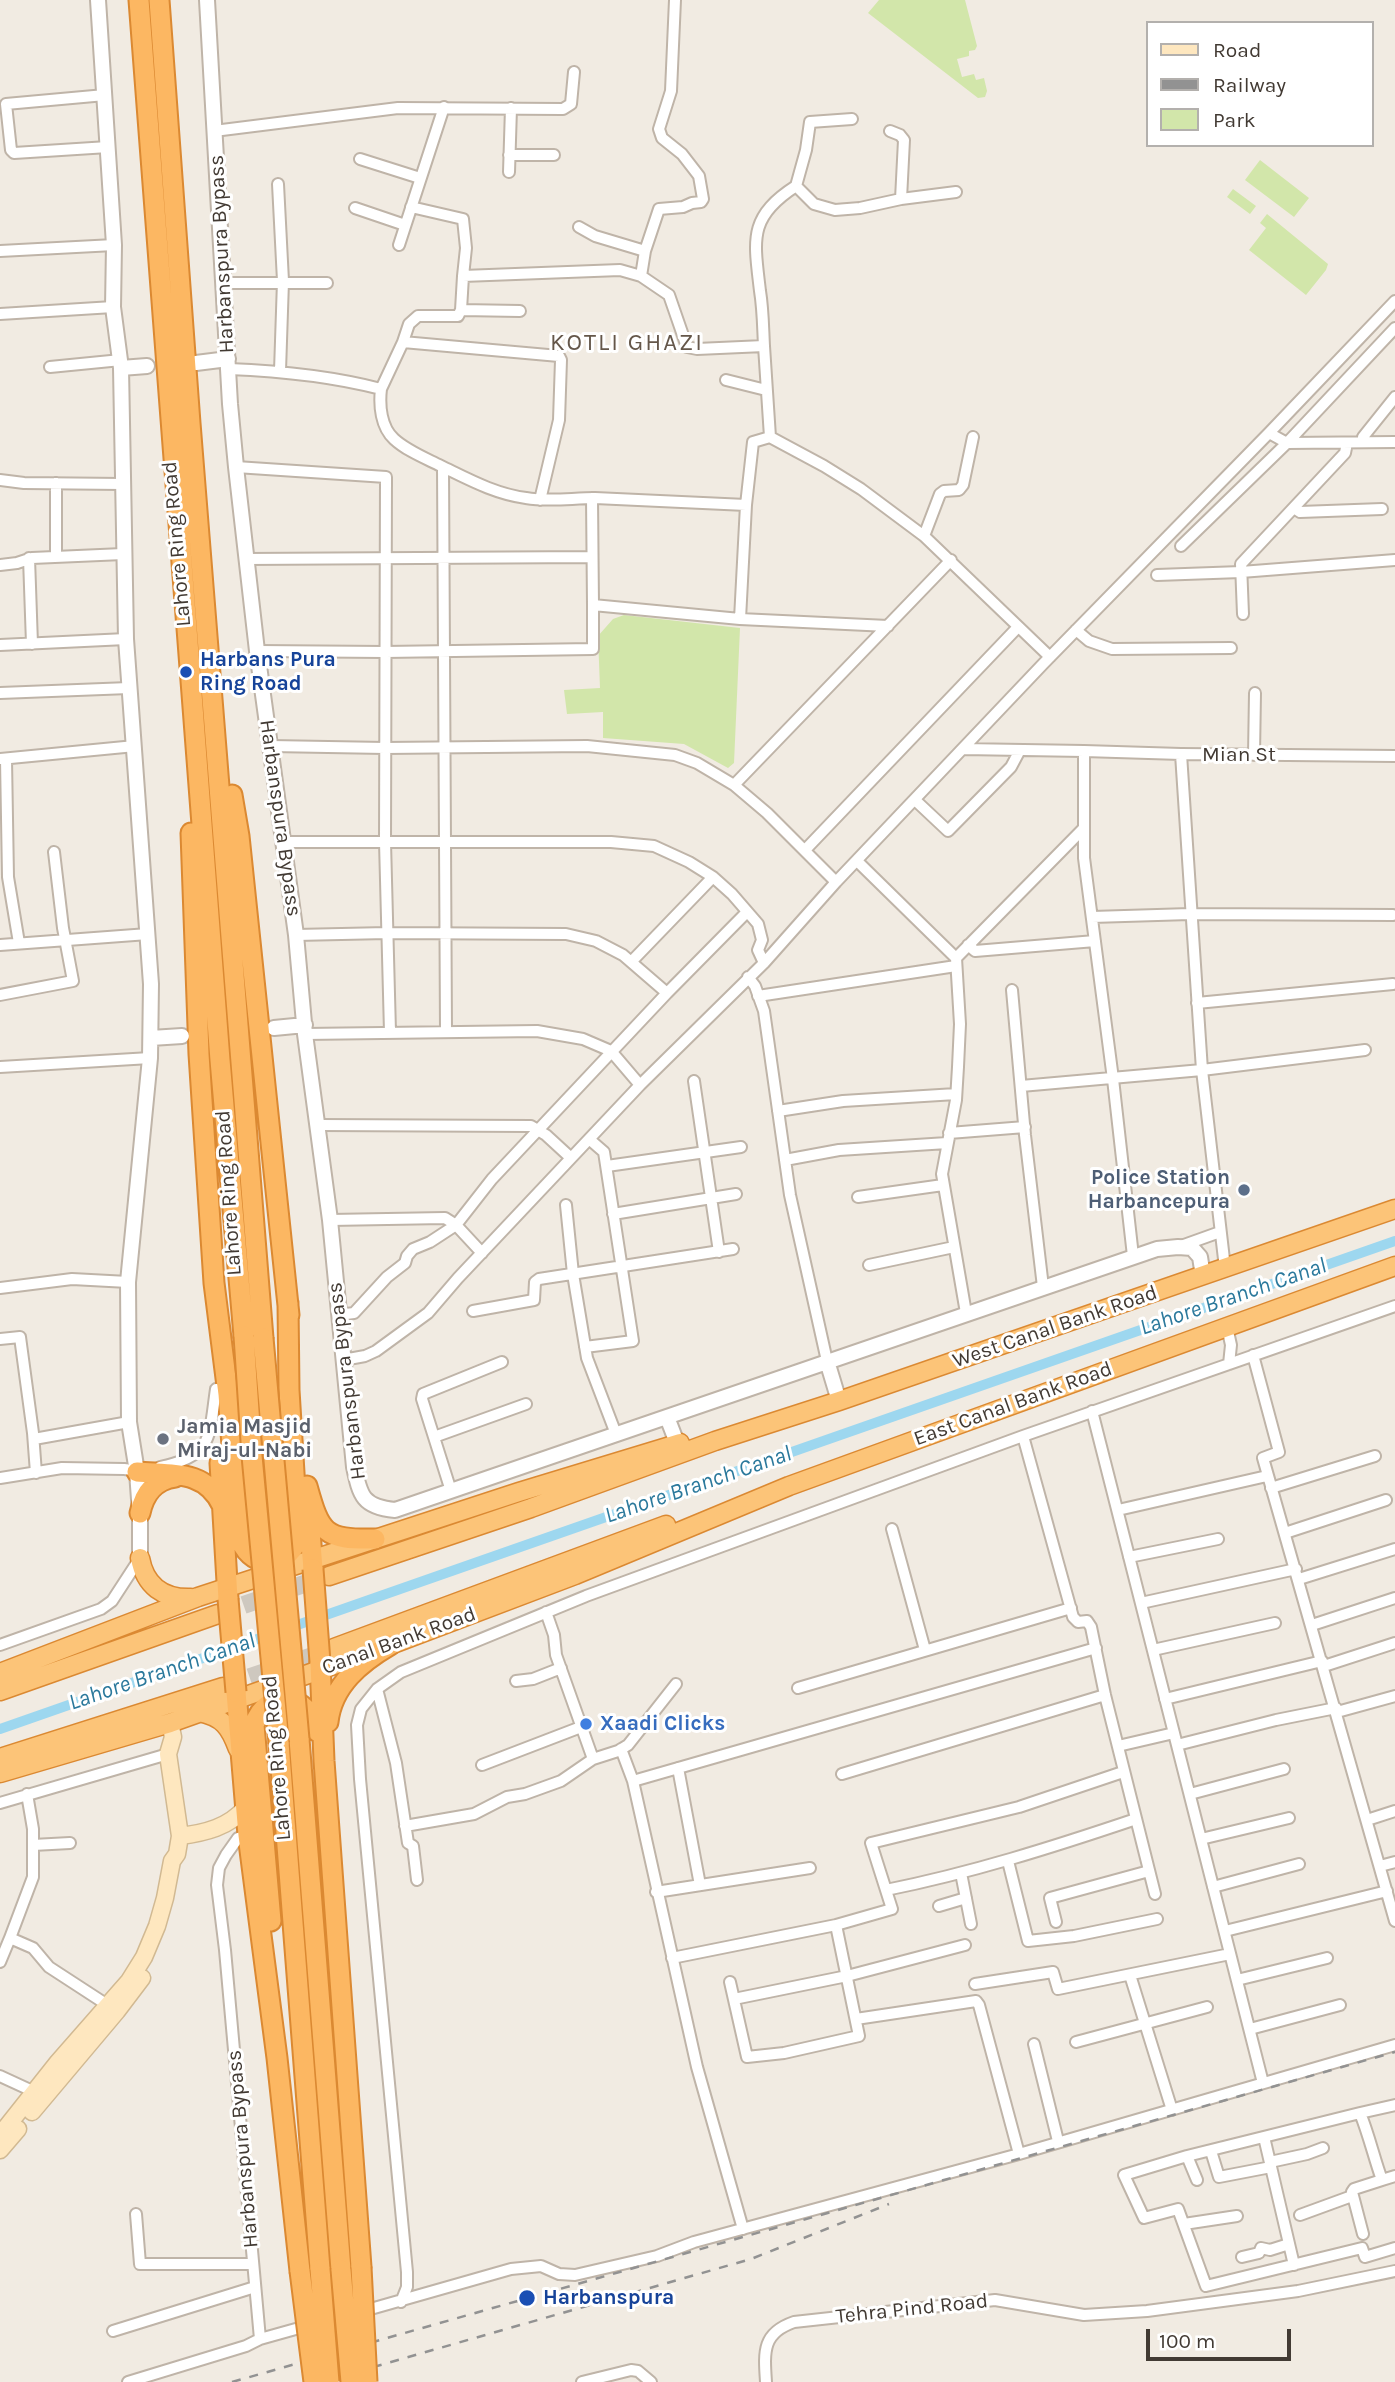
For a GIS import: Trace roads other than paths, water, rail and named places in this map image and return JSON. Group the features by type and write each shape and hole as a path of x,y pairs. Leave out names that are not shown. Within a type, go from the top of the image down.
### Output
{"highway":[{"name":"Lahore Ring Road","path":"139,0 201,670 254,1337 299,1739 351,2382"},
{"name":"Lahore Ring Road","path":"159,0 201,670"},
{"path":"201,670 193,930 214,1283 216,1389 225,1548 224,1600 248,1835 314,2382"},
{"path":"201,670 239,836 307,1486 318,1568 324,1660 324,1761 367,2382"},
{"name":"West Canal Bank Road","path":"715,1441 839,1401 1395,1209"},
{"name":"East Canal Bank Road","path":"789,1486 1395,1266"},
{"path":"214,1283 228,1394 239,1535 246,1552 261,1561 280,1560 288,1555 298,1539 289,1390 288,1303"},
{"name":"Lahore Ring Road","path":"254,1337 252,1456 279,1743 330,2382"},
{"path":"318,1568 375,1539 677,1443 715,1441"},
{"path":"0,1691 224,1600 318,1568 531,1508 715,1441"},
{"path":"137,1472 196,1478 208,1484 217,1494 222,1506"},
{"path":"140,1513 143,1501 158,1482 183,1476"},
{"path":"307,1486 324,1530 349,1540 375,1539"},
{"path":"324,1660 684,1518 789,1486"},
{"name":"Canal Bank Road","path":"0,1773 170,1723 200,1712 232,1693 324,1660 390,1645 575,1575 789,1486"},
{"path":"0,1673 198,1597 218,1577 225,1548"},
{"path":"140,1558 142,1571 149,1582 170,1597 224,1600"},
{"path":"324,1761 329,1714 342,1685 363,1661 390,1645"},
{"path":"0,1758 232,1693"},
{"path":"277,2059 276,1964 253,1734 257,1716 271,1703 280,1700 300,1703 314,1718 324,1761"},
{"path":"200,1712 219,1718 227,1724 241,1759"}],"main road":[{"path":"0,2150 6,2130 112,2008 138,1986 166,1929 174,1903 181,1862 177,1854 180,1836 168,1754 173,1737 170,1723"},
{"path":"180,1836 194,1835 231,1822 246,1808"}],"street":[{"path":"0,1645 102,1609 113,1601 140,1558 137,1472 129,1422 128,1282 151,1038 148,934 126,639 121,364 113,307 114,245 98,0"},
{"name":"Harbanspura Bypass","path":"207,0 228,364 245,559 319,1125 354,1467 359,1489 371,1505 395,1510 450,1490"},
{"path":"641,276 645,251 659,209 683,207 703,199 699,176 682,154 662,138 659,129 671,91 675,0"},
{"path":"214,131 398,108 568,107 571,104 574,72"},
{"path":"105,95 6,104 11,150 14,153 108,147"},
{"path":"399,245 444,107"},
{"path":"509,172 511,108"},
{"path":"770,437 755,251 758,231 764,212 775,200 796,186 811,121 852,119"},
{"path":"890,131 900,135 904,141 901,199"},
{"path":"509,155 554,155"},
{"path":"360,159 420,178"},
{"path":"278,184 283,281 280,371"},
{"path":"796,186 814,204 835,210 956,192"},
{"path":"411,207 463,219 466,248 461,310 458,316 418,316 410,324 381,389 381,413 386,429 394,439 413,452 496,491 541,500 592,498 746,505"},
{"path":"355,208 405,225"},
{"path":"579,227 595,236 645,251"},
{"path":"0,251 114,245"},
{"path":"463,276 620,270 641,276 670,297 687,347 697,349 764,346"},
{"path":"224,283 327,283"},
{"path":"343,1360 365,1356 389,1343 428,1313 640,1085 764,963 836,882 1050,657 1395,301"},
{"path":"0,314 113,307"},
{"path":"461,310 520,311"},
{"path":"1181,545 1287,443 1395,328"},
{"path":"402,342 554,355 560,358 559,420 541,500"},
{"path":"196,363 280,371 381,389"},
{"path":"50,367 121,364 147,366"},
{"path":"726,380 766,390"},
{"path":"1363,442 1363,437 1395,397"},
{"path":"1269,433 1287,443 1395,442"},
{"path":"740,619 746,505 753,442 770,437 860,489 924,536 1050,657"},
{"path":"924,536 940,494 944,491 959,490 962,485 973,437"},
{"path":"1243,614 1241,564 1345,453 1347,443"},
{"path":"236,467 386,477 385,842 390,1032"},
{"path":"443,467 446,1031"},
{"path":"0,480 10,479 24,483 123,484"},
{"path":"56,483 56,557"},
{"path":"257,651 593,649 592,498"},
{"path":"1294,508 1300,512 1382,509"},
{"path":"0,565 17,564 29,558 124,554"},
{"path":"245,559 592,557"},
{"path":"29,558 32,644"},
{"path":"734,785 951,560"},
{"path":"1157,575 1241,572 1395,560"},
{"path":"593,605 740,619 888,626"},
{"path":"805,850 1018,627"},
{"path":"1076,630 1088,641 1112,649 1231,648"},
{"path":"0,645 126,639"},
{"path":"0,692 129,688"},
{"path":"1254,755 1255,693"},
{"path":"19,943 8,877 3,759 135,746"},
{"path":"271,746 587,746 663,753 697,763 734,785 836,882"},
{"name":"Mian St","path":"963,749 1395,756"},
{"path":"915,800 948,831 1011,767 1020,750"},
{"path":"1084,751 1084,858 1133,1256"},
{"path":"1181,754 1202,1070 1225,1268"},
{"path":"966,1313 942,1174 957,1094 960,1024 956,962 968,944 1084,828"},
{"path":"283,842 611,842 654,846 713,877 732,894 761,930 762,940 758,950 764,963"},
{"path":"0,995 73,981 54,852"},
{"path":"857,861 956,962"},
{"path":"631,962 713,877"},
{"path":"338,1315 354,1313 387,1277 405,1263 413,1249 430,1242 456,1225 492,1179 611,1051 747,912"},
{"path":"1092,916 1393,915"},
{"path":"0,945 148,934"},
{"path":"296,935 566,934 596,941 631,962 667,993"},
{"path":"968,944 975,951 1095,941"},
{"path":"758,996 956,962"},
{"path":"748,977 755,986 764,1011 790,1195 827,1361 839,1401"},
{"path":"1197,1003 1392,984"},
{"path":"1012,990 1044,1287"},
{"path":"274,1028 390,1032 537,1031 583,1039 611,1051 640,1085"},
{"path":"151,1038 182,1036"},
{"path":"1021,1086 1202,1070 1365,1050"},
{"path":"0,1067 150,1058"},
{"path":"694,1082 719,1252"},
{"path":"778,1111 843,1101 957,1094"},
{"path":"319,1125 531,1126 571,1158"},
{"path":"785,1160 839,1150 1025,1127"},
{"path":"585,1347 633,1341 604,1152 589,1139"},
{"path":"607,1166 741,1147"},
{"path":"858,1197 943,1185"},
{"path":"613,1214 736,1194"},
{"path":"566,1205 573,1274 585,1347 598,1391 616,1434"},
{"path":"330,1220 445,1217 482,1252"},
{"path":"502,1362 423,1394 422,1399 450,1490 1133,1256 1178,1247 1220,1232"},
{"path":"869,1265 954,1247"},
{"path":"1178,1247 1192,1248 1196,1252 1200,1257 1203,1276"},
{"path":"473,1311 529,1303 534,1300 535,1282 733,1249"},
{"path":"0,1288 72,1279 128,1282"},
{"path":"401,2302 407,2287 407,2272 357,1725 364,1703 377,1689 401,1672 586,1596 1023,1436 1395,1306"},
{"path":"1227,1326 1231,1345 1229,1364"},
{"path":"0,1339 20,1337 36,1473"},
{"path":"1252,1355 1279,1452 1263,1458 1267,1476 1394,1914"},
{"path":"0,1478 62,1468 124,1469 137,1472 165,1466 195,1455 203,1448 209,1436 216,1389"},
{"path":"434,1437 526,1404"},
{"path":"1093,1411 1263,2083"},
{"path":"667,1417 677,1443"},
{"path":"34,1439 129,1422"},
{"path":"1023,1436 1071,1608 1078,1622 1087,1621 1091,1627 1105,1695 1155,1894"},
{"path":"1271,1488 1375,1456"},
{"path":"1118,1510 1267,1476"},
{"path":"1285,1533 1386,1500"},
{"path":"892,1529 925,1650"},
{"path":"1129,1557 1218,1539"},
{"path":"1141,1603 1297,1574 1395,1549"},
{"path":"575,1575 586,1596"},
{"path":"1312,1625 1395,1598"},
{"path":"798,1688 1071,1608"},
{"path":"546,1612 554,1635 556,1655 593,1759"},
{"path":"1153,1650 1275,1623"},
{"path":"1165,1699 1323,1663 1395,1643"},
{"path":"633,1781 1096,1648"},
{"path":"516,1681 533,1679 561,1668"},
{"path":"405,1826 474,1814 507,1797 526,1794 561,1781 593,1759 628,1745 676,1684"},
{"path":"377,1689 396,1763 408,1843 414,1846 417,1880"},
{"path":"842,1774 1105,1695"},
{"path":"1177,1745 1276,1720 1395,1696"},
{"path":"482,1765 581,1727"},
{"path":"1118,1746 1174,1732"},
{"path":"621,1749 633,1781 697,2067 743,2229"},
{"path":"0,1803 168,1754"},
{"path":"678,1768 700,1885"},
{"path":"1190,1794 1284,1769"},
{"path":"671,1958 836,1925 892,1909 871,1843 1019,1807 1124,1772"},
{"path":"0,1962 33,1877 33,1845 27,1794"},
{"path":"1367,1820 1395,1811"},
{"path":"1201,1839 1289,1818"},
{"path":"886,1890 1008,1861 1136,1819"},
{"name":"Harbanspura Bypass","path":"248,1835 238,1838 226,1855 219,1868 217,1885 260,2339"},
{"path":"33,1845 71,1843"},
{"path":"1008,1861 1028,1941 1074,1936 1157,1919"},
{"path":"1380,1866 1395,1862"},
{"path":"1213,1887 1298,1864"},
{"path":"656,1892 810,1868"},
{"path":"1056,1922 1050,1898 1149,1871"},
{"path":"961,1874 971,1924"},
{"path":"1225,1931 1387,1891"},
{"path":"939,1906 966,1898"},
{"path":"730,1982 747,2057 785,2053 859,2036 836,1925"},
{"path":"10,1938 33,1948 49,1967 112,2008"},
{"path":"734,2000 847,1976 965,1945"},
{"path":"975,1984 1053,1972 1058,1989 1230,1954"},
{"path":"1237,1980 1326,1958"},
{"path":"1130,1975 1172,2110"},
{"path":"856,2020 976,2001 1019,2154"},
{"path":"1250,2029 1340,2005"},
{"path":"1076,2042 1207,2007"},
{"path":"1034,2044 1058,2141"},
{"path":"128,2382 246,2346 260,2339 526,2267 541,2266 559,2274 575,2276 657,2256 694,2242 1019,2154 1395,2045"},
{"path":"0,2076 40,2094"},
{"path":"1395,2105 1188,2156 1124,2175 1144,2218 1177,2208 1206,2287 1362,2248 1365,2257 1395,2248"},
{"path":"1360,2113 1382,2180"},
{"path":"1264,2137 1294,2265"},
{"path":"1211,2151 1219,2177 1271,2165 1324,2148"},
{"path":"1188,2156 1197,2180"},
{"path":"1363,2234 1352,2196 1354,2189 1395,2176"},
{"path":"1300,2215 1352,2196"},
{"path":"136,2214 140,2264 253,2264"},
{"path":"1184,2224 1237,2216"},
{"path":"1242,2257 1259,2253 1261,2248 1270,2250 1289,2244"},
{"name":"Tehra Pind Road","path":"766,2382 764,2358 771,2335 794,2322 995,2300 1084,2315 1147,2311 1298,2291 1395,2272"},
{"path":"113,2331 255,2287"},
{"path":"582,2382 631,2370 638,2371 651,2382"}],"waterway":[{"name":"Lahore Branch Canal","path":"0,1729 1395,1241"}],"tunnel":[{"path":"218,1614 327,1576"},
{"path":"224,1686 330,1650"}],"railway":[{"path":"232,2382 1395,2052"},
{"path":"321,2382 751,2259 889,2204"}],"place":[{"name":"Harbans Pura Ring Road","path":"186,672"},
{"name":"Police Station Harbancepura","path":"1244,1190"},
{"name":"Jamia Masjid Miraj-ul-Nabi","path":"163,1439"},
{"name":"Xaadi Clicks","path":"586,1724"},
{"name":"Harbanspura","path":"527,2298"}],"district":[{"name":"KOTLI GHAZI","path":"627,343"}]}
